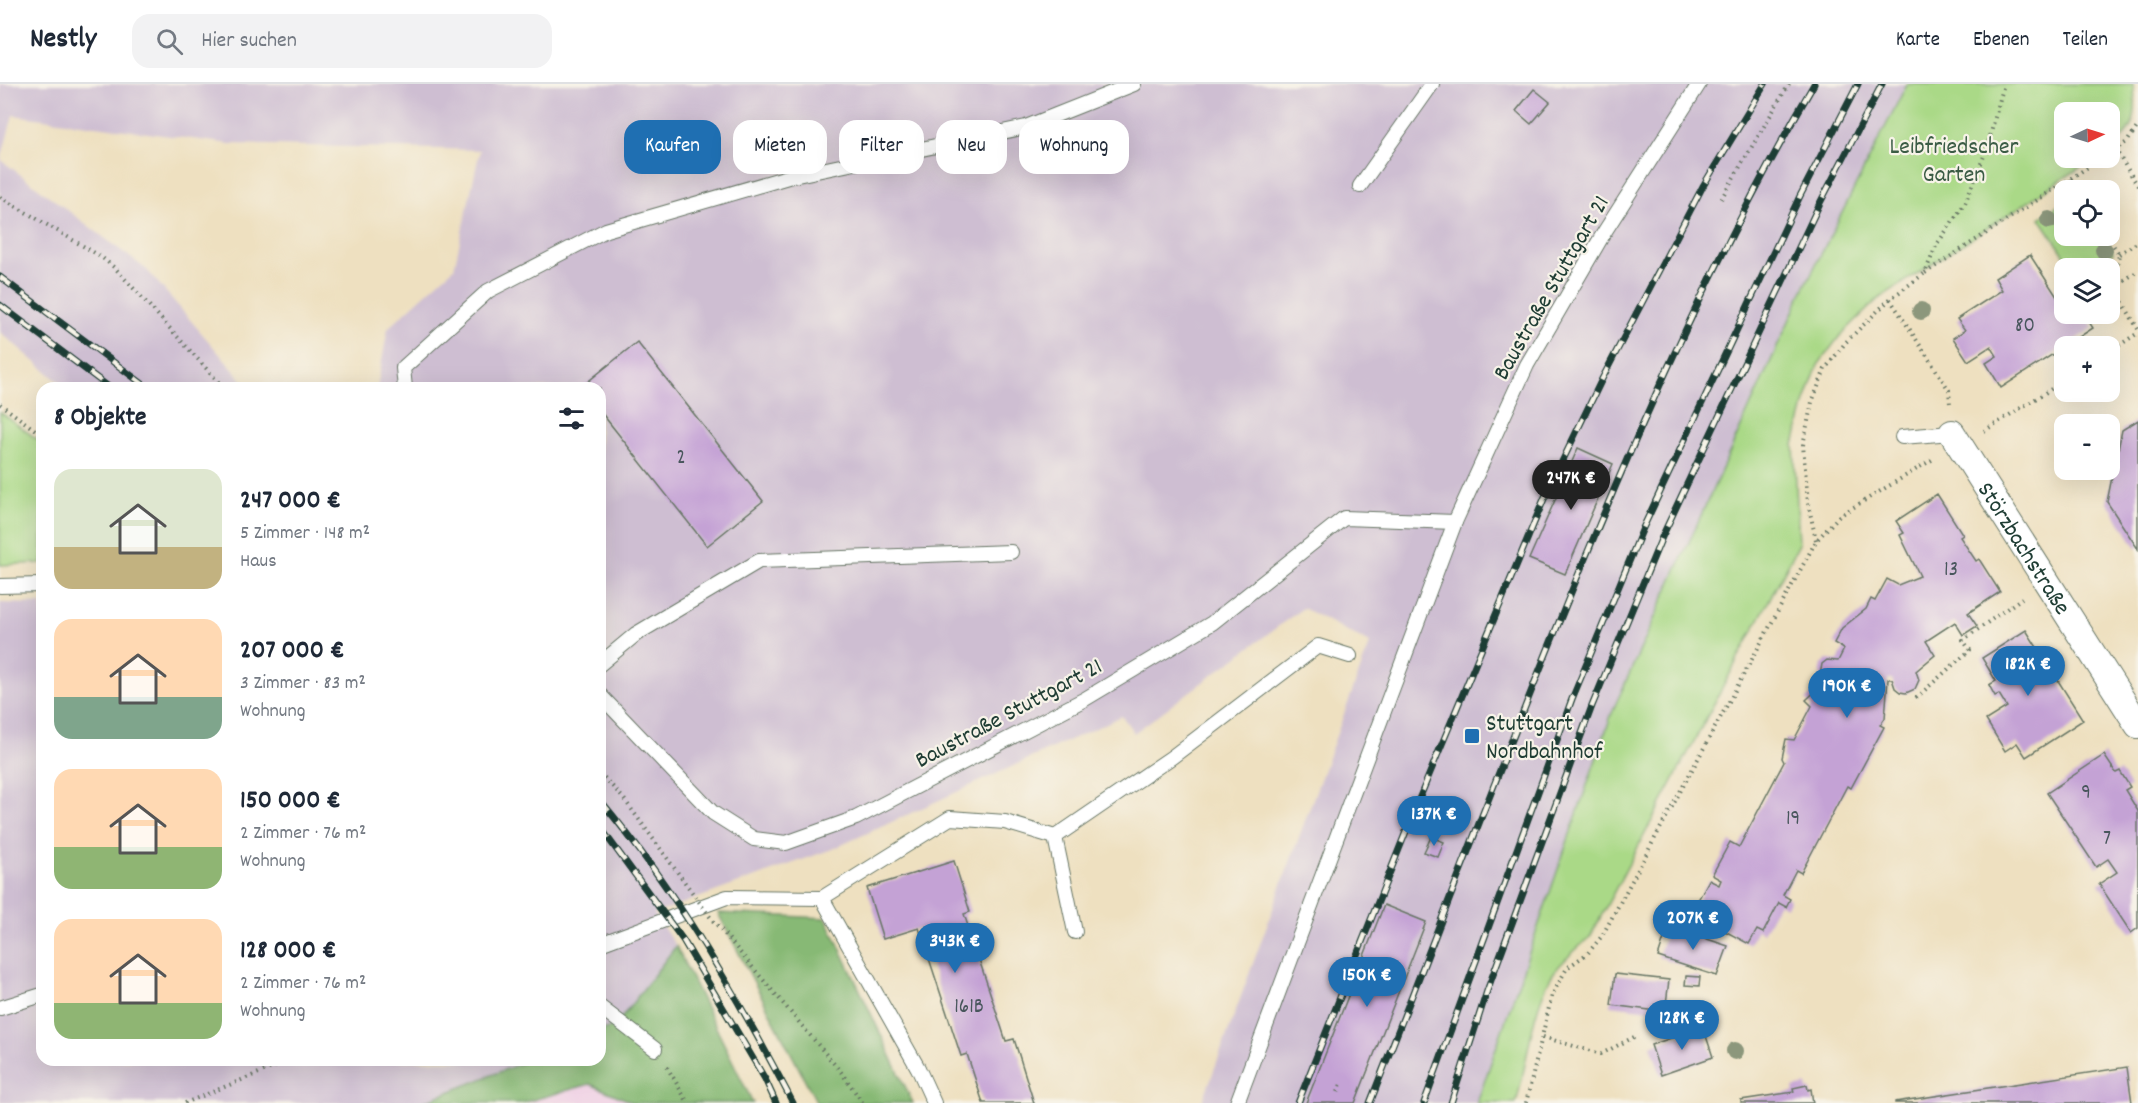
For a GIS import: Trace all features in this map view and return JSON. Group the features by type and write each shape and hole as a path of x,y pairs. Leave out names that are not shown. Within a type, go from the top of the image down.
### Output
{"street":[{"name":"Störzbachstraße","path":"1956,438 2136,718"}],"lane":[{"path":"404,382 403,368 488,291 606,230 788,177 1026,127 1134,84"},
{"path":"1360,186 1432,84"},
{"name":"Baustraße Stuttgart 21","path":"1239,1103 1243,1086 1455,522 1527,365 1605,231 1699,84"},
{"path":"1902,437 1956,438"},
{"name":"Baustraße Stuttgart 21","path":"606,701 713,813 754,839 786,843 856,818 1085,699 1212,623 1344,518 1455,522"},
{"path":"606,659 636,634 759,561 1011,552"},
{"path":"0,586 36,585"},
{"path":"1055,837 1172,757 1318,646 1350,656"},
{"path":"606,942 727,897 822,898 950,818 1005,822 1055,837"},
{"path":"1055,837 1075,932"},
{"path":"822,898 918,1068 934,1103"},
{"path":"0,1008 36,997"},
{"path":"606,1012 655,1049"}],"path":[{"path":"1721,200 1789,84"},
{"path":"1925,273 1936,246 1965,203 1986,151 2004,84"},
{"path":"2120,146 2127,142 2137,130"},
{"path":"2120,157 2138,186"},
{"path":"1816,541 1808,503 1803,445 1812,402 1825,369 1839,351 1890,299 1925,273 2086,168"},
{"path":"0,197 100,256 116,269 219,382"},
{"path":"2119,254 2138,242"},
{"path":"2114,246 2119,254 2118,258"},
{"path":"2120,283 2138,271"},
{"path":"2120,298 2138,331 2120,344"},
{"path":"1890,299 1949,390 1956,438"},
{"path":"1526,1103 1552,995 1567,968 1588,953 1602,936 1816,541 1839,516 1956,438 2005,420 2054,388"},
{"path":"0,404 36,431"},
{"path":"1916,698 1970,650 1963,640 2047,581"},
{"path":"606,780 624,799 716,925 841,1072 864,1103"},
{"path":"1543,1037 1601,1054 1636,1036"},
{"path":"655,1049 688,1103"},
{"path":"185,1103 276,1066"},
{"path":"1338,1092 1341,1084"}],"shaded area":[{"path":"0,84 1907,84 1802,292 1613,710 1477,1103 1202,1103 1370,643 1303,608 1134,733 1122,716 835,848 654,914 676,946 616,1025 606,1029 606,382 378,382 388,328 454,268 480,150 230,144 13,115 1,160 147,270 244,382 59,382 0,332"},
{"path":"0,603 36,604 36,1066 514,1066 421,1103 0,1103"},
{"path":"590,1084 634,1103 522,1103"}],"green space":[{"name":"Leibfriedscher Garten","path":"1907,84 2133,84 2135,113 2130,128 2120,140 2120,102 2054,102 2054,168 2080,168 2061,180 2054,180 2054,185 1878,299 1839,337 1818,365 1805,401 1794,445 1799,544 1590,937 1564,961 1551,977 1538,1007 1516,1103 1477,1103 1613,710 1802,292"},
{"path":"2054,209 2054,239 2040,218"},
{"path":"2058,246 2108,246 2113,253 2105,258 2066,258"},
{"path":"0,412 36,439 36,563 0,565"},
{"path":"718,913 826,918 913,1103 817,1103"},
{"path":"676,946 753,1103 634,1103 590,1084 522,1103 421,1103 514,1066 606,1066 606,1029 616,1025"}],"building":[{"path":"1534,89 1550,102 1531,124 1516,111"},
{"path":"2030,255 2054,292 2054,324 2090,324 2093,328 2081,336 2054,336 2054,353 2001,388 1986,363 1997,356 1991,346 1968,361 1953,338 1965,330 1957,319 2002,290 1995,278"},
{"path":"637,342 763,501 707,546 606,419 606,382 587,382"},
{"path":"2138,420 2138,549 2107,502 2111,480 2120,480 2122,430"},
{"path":"1578,448 1613,464 1565,574 1529,559"},
{"path":"1937,494 1963,535 1960,537 1976,561 1979,559 2000,592 1968,613 1977,626 1963,635 1955,622 1926,641 1935,655 1916,671 1919,680 1915,689 1906,693 1900,692 1895,688 1892,679 1888,679 1885,718 1880,725 1884,727 1851,788 1847,786 1801,873 1796,870 1783,895 1790,899 1786,907 1779,903 1763,933 1757,930 1749,944 1691,913 1709,880 1719,885 1721,880 1712,875 1730,842 1739,847 1784,762 1782,758 1786,739 1794,740 1812,706 1806,700 1821,686 1823,688 1827,682 1820,675 1822,664 1827,660 1838,661 1844,649 1834,643 1842,628 1866,609 1871,599 1875,601 1887,579 1898,585 1920,576 1900,535 1904,533 1896,521"},
{"path":"2026,630 2083,720 2026,757 2017,743 2005,751 1986,720 2007,707 1999,694 1995,696 1989,685 1996,681 1982,658"},
{"path":"2104,755 2116,773 2120,771 2130,787 2125,790 2138,811 2138,928 2131,933 2099,884 2117,872 2108,859 2096,867 2047,793"},
{"path":"1431,837 1444,842 1438,857 1424,852"},
{"path":"954,861 970,912 964,914 1006,1041 1014,1039 1034,1103 983,1103 967,1054 961,1056 919,928 883,939 867,888"},
{"path":"1384,905 1426,922 1355,1103 1306,1103"},
{"path":"1668,926 1728,946 1717,976 1658,957"},
{"path":"1615,974 1669,980 1665,1012 1611,1005"},
{"path":"1686,976 1700,977 1699,986 1685,985"},
{"path":"1703,1027 1713,1057 1661,1075 1651,1045"},
{"path":"2127,1067 2132,1103 1895,1103 1895,1102"},
{"path":"1807,1085 1808,1090 1811,1089 1813,1103 1741,1103 1741,1100 1794,1092 1793,1088"}],"railway":[{"path":"1298,1103 1417,804 1544,499 1602,379 1703,186 1765,84"},
{"path":"1370,1103 1523,712 1588,551 1656,393 1731,237 1814,84"},
{"path":"1424,1103 1572,699 1643,528 1800,196 1858,84"},
{"path":"1451,1103 1487,991 1592,706 1662,537 1819,205 1882,84"},
{"path":"0,277 140,382"},
{"path":"0,305 102,382"},
{"path":"606,808 655,872 705,946 793,1103"},
{"path":"606,835 683,940 765,1079 776,1103"}],"place":[{"name":"Stuttgart Nordbahnhof","path":"1472,736"}]}
